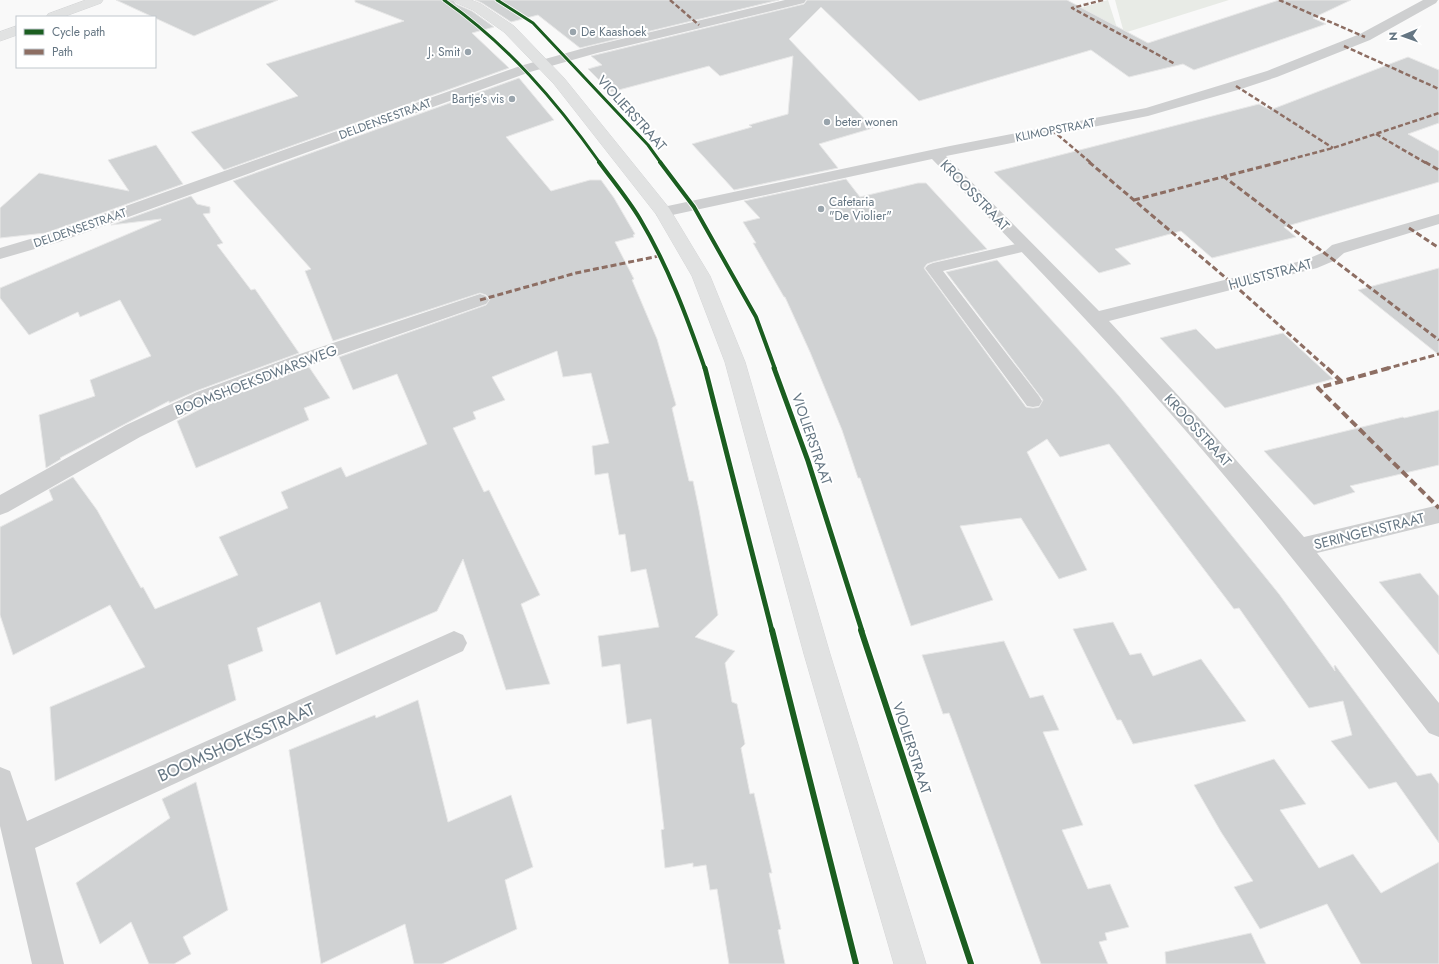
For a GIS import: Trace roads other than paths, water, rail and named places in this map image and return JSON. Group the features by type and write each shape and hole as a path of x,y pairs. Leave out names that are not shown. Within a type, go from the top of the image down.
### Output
{"main road":[{"path":"55,16 97,0"},
{"path":"462,0 477,7 508,29 543,63 569,93 663,212 700,276 735,362 817,654 910,964"},
{"path":"0,37 16,30"}],"street":[{"name":"DELDENSESTRAAT","path":"0,254 53,238 543,63 800,0"},
{"name":"KLIMOPSTRAAT","path":"663,212 1148,112 1272,74 1365,37 1432,0"},
{"name":"KROOSSTRAAT","path":"936,155 1096,318 1227,462 1299,548 1439,724"},
{"name":"HULSTSTRAAT","path":"1096,318 1311,264 1330,256 1338,249 1439,220"},
{"name":"BOOMSHOEKSDWARSWEG","path":"0,506 133,431 204,397 304,360 480,300"},
{"name":"SERINGENSTRAAT","path":"1299,548 1439,514"},
{"name":"BOOMSHOEKSSTRAAT","path":"19,840 454,643"},
{"path":"0,780 19,840 48,964"}],"lane":[{"path":"1025,247 933,268 1033,401"}],"place":[{"name":"De Kaashoek","path":"573,32"},
{"name":"J. Smit","path":"468,52"},
{"name":"Bartje's vis","path":"512,99"},
{"name":"beter wonen","path":"827,122"},
{"name":"Cafetaria \"De Violier\"","path":"821,209"}]}
